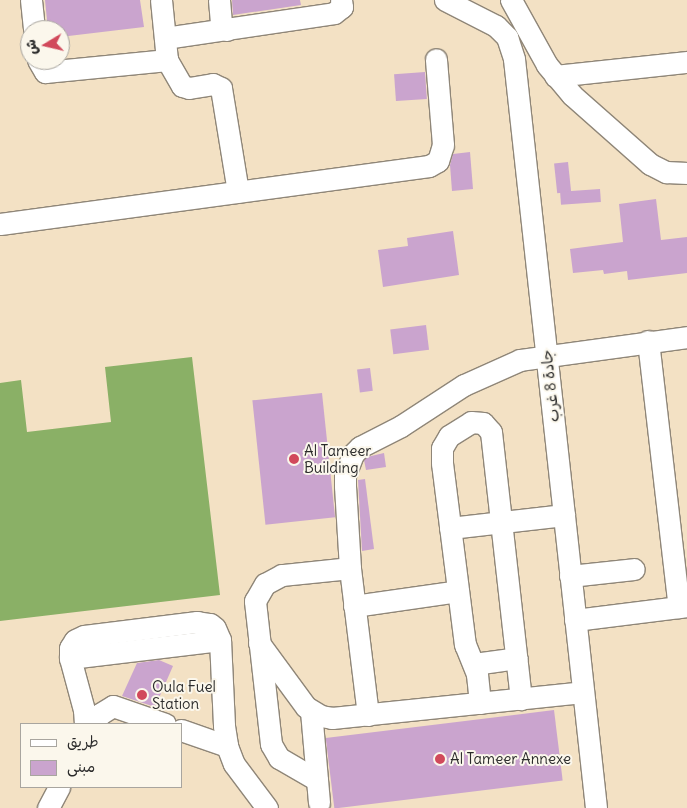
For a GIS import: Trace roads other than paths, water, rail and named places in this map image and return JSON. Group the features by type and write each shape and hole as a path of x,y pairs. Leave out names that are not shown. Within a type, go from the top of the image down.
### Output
{"street":[{"path":"31,0 33,20"},
{"path":"161,0 167,60 182,86 189,88 213,84 221,88 238,192"},
{"path":"219,0 221,22 227,30"},
{"path":"165,38 334,14 342,7 341,0"},
{"name":"جادة 8 غرب","path":"445,0 496,26 507,37 513,51 596,808"},
{"path":"511,0 555,76 572,95 650,164 666,172 687,173"},
{"path":"0,224 429,166 438,161 442,145 436,59"},
{"path":"70,70 167,60"},
{"path":"555,76 687,62"},
{"path":"44,70 45,72 65,70"},
{"path":"368,715 350,568 345,474 353,454 360,447 401,426 482,376 520,360 687,337"},
{"path":"575,620 683,606 648,341"},
{"path":"480,703 477,674 465,645 442,463 442,448 449,436 471,422 483,423 491,432 521,698"},
{"path":"450,528 564,514"},
{"path":"317,780 279,758 273,750 259,642 256,601 265,584 282,575 350,568"},
{"path":"570,576 634,569"},
{"path":"354,606 458,591"},
{"path":"84,723 84,710 70,658 72,644 79,637 197,622 210,624 215,628 220,640 224,726 227,746 234,764 267,808"},
{"path":"259,642 311,711 319,804"},
{"path":"474,664 517,658"},
{"path":"311,711 332,718 583,692"},
{"path":"93,723 100,714 113,706 162,723"},
{"path":"182,730 227,746"},
{"path":"48,808 58,788"}],"place":[{"name":"Al Tameer Building","path":"294,459"},
{"name":"Oula Fuel Station","path":"142,695"},
{"name":"Al Tameer Annexe","path":"440,759"}]}
